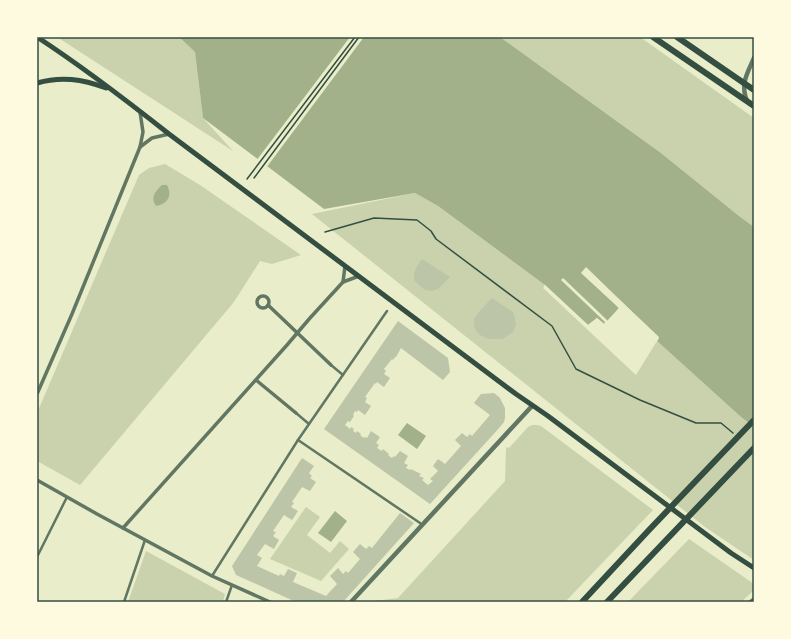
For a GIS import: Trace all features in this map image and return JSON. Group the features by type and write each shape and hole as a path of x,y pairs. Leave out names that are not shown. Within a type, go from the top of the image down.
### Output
{"main road":[{"path":"37,37 60,52 532,406 548,416 754,568"},
{"path":"653,37 754,106"},
{"path":"677,37 754,90"},
{"path":"37,83 48,80 79,80 112,91"},
{"path":"582,602 648,530 754,420"},
{"path":"607,602 754,448"}],"street":[{"path":"747,101 744,92 744,83 754,58"},
{"path":"37,394 72,314 140,147 143,132 140,112"},
{"path":"140,147 152,138 169,134"},
{"path":"344,282 345,266"},
{"path":"123,528 288,345 310,318 344,282 359,276"},
{"path":"268,305 342,375"},
{"path":"212,576 298,440 387,311"},
{"path":"256,380 309,424"},
{"path":"351,602 532,406"},
{"path":"298,440 420,523"},
{"path":"37,480 67,498 212,576 270,602"},
{"path":"37,557 67,498"},
{"path":"124,602 145,540"},
{"path":"226,602 232,585"},
{"path":"750,602 754,599"}],"path":[{"path":"247,179 355,37"},
{"path":"254,178 359,37"},
{"path":"325,232 374,218 417,220 432,231 439,242 552,326 576,369 640,400 696,423 721,423 732,433"}],"shaded area":[{"path":"57,37 179,37 195,52 203,118 233,151"},
{"path":"179,37 500,37 661,153 754,227 754,427 657,341 659,337 586,268 582,273 619,308 607,321 563,278 606,322 604,324 597,318 588,325 545,285 438,206 415,193 324,209 203,118 195,52"},
{"path":"500,37 640,37 754,118 754,227 661,153"},
{"path":"165,164 200,185 301,255 272,264 260,261 234,302 80,485 37,461 37,413 139,175 149,168"},
{"path":"162,185 167,185 169,189 169,196 166,201 156,206 153,197"},
{"path":"415,193 438,206 545,285 543,288 636,375 657,341 754,427 754,560 705,527 312,214"},
{"path":"407,423 426,436 417,449 398,435"},
{"path":"532,425 541,426 653,510 565,602 366,602 398,598 505,481 506,449 507,447 509,448 528,427"},
{"path":"306,507 320,517 307,535 330,553 340,541 349,549 321,581 270,559"},
{"path":"335,511 347,521 331,542 318,533"},
{"path":"689,539 754,584 754,590 741,602 628,602"},
{"path":"146,551 225,594 223,602 128,602"}],"pier":[{"path":"350,37 364,37 266,168 256,161"},
{"path":"586,267 659,338 656,343 655,341 657,338 586,270 584,272 621,308 604,326 597,321 590,327 587,327 544,286 545,285 588,325 597,318 604,324 605,322 561,280 563,278 608,321 619,308 581,273"}],"building":[{"path":"422,259 450,277 438,289 432,291 425,290 414,280 414,273"},
{"path":"492,298 513,312 515,318 516,325 513,332 503,339 488,339 480,335 474,326 474,319"},
{"path":"398,321 448,358 450,372 443,380 401,348 396,357 393,360 392,359 384,369 386,371 384,374 390,378 384,387 377,382 376,384 375,383 365,397 367,398 365,402 371,406 365,415 358,410 357,412 355,411 350,422 348,421 345,425 350,429 351,427 354,429 353,431 356,433 357,431 364,438 367,438 371,431 380,437 376,443 379,445 377,448 382,451 383,449 392,458 394,456 395,457 400,451 408,456 404,463 408,465 406,468 421,474 419,476 424,478 422,480 428,485 433,481 430,479 438,471 433,466 438,459 445,464 461,446 455,440 462,433 467,437 470,434 472,436 490,415 474,403 481,394 494,393 500,398 505,408 504,422 430,504 324,429"},
{"path":"302,458 314,466 309,473 312,476 310,478 316,482 310,491 302,487 292,502 294,503 291,507 298,511 292,520 284,515 273,531 276,532 273,536 279,540 274,549 265,544 257,555 262,558 257,566 279,576 280,574 284,576 288,569 297,573 293,582 326,596 337,584 330,576 338,568 343,574 346,571 348,573 360,559 353,552 360,544 366,549 369,546 372,548 400,513 414,523 343,602 296,602 236,575 232,566"}]}
